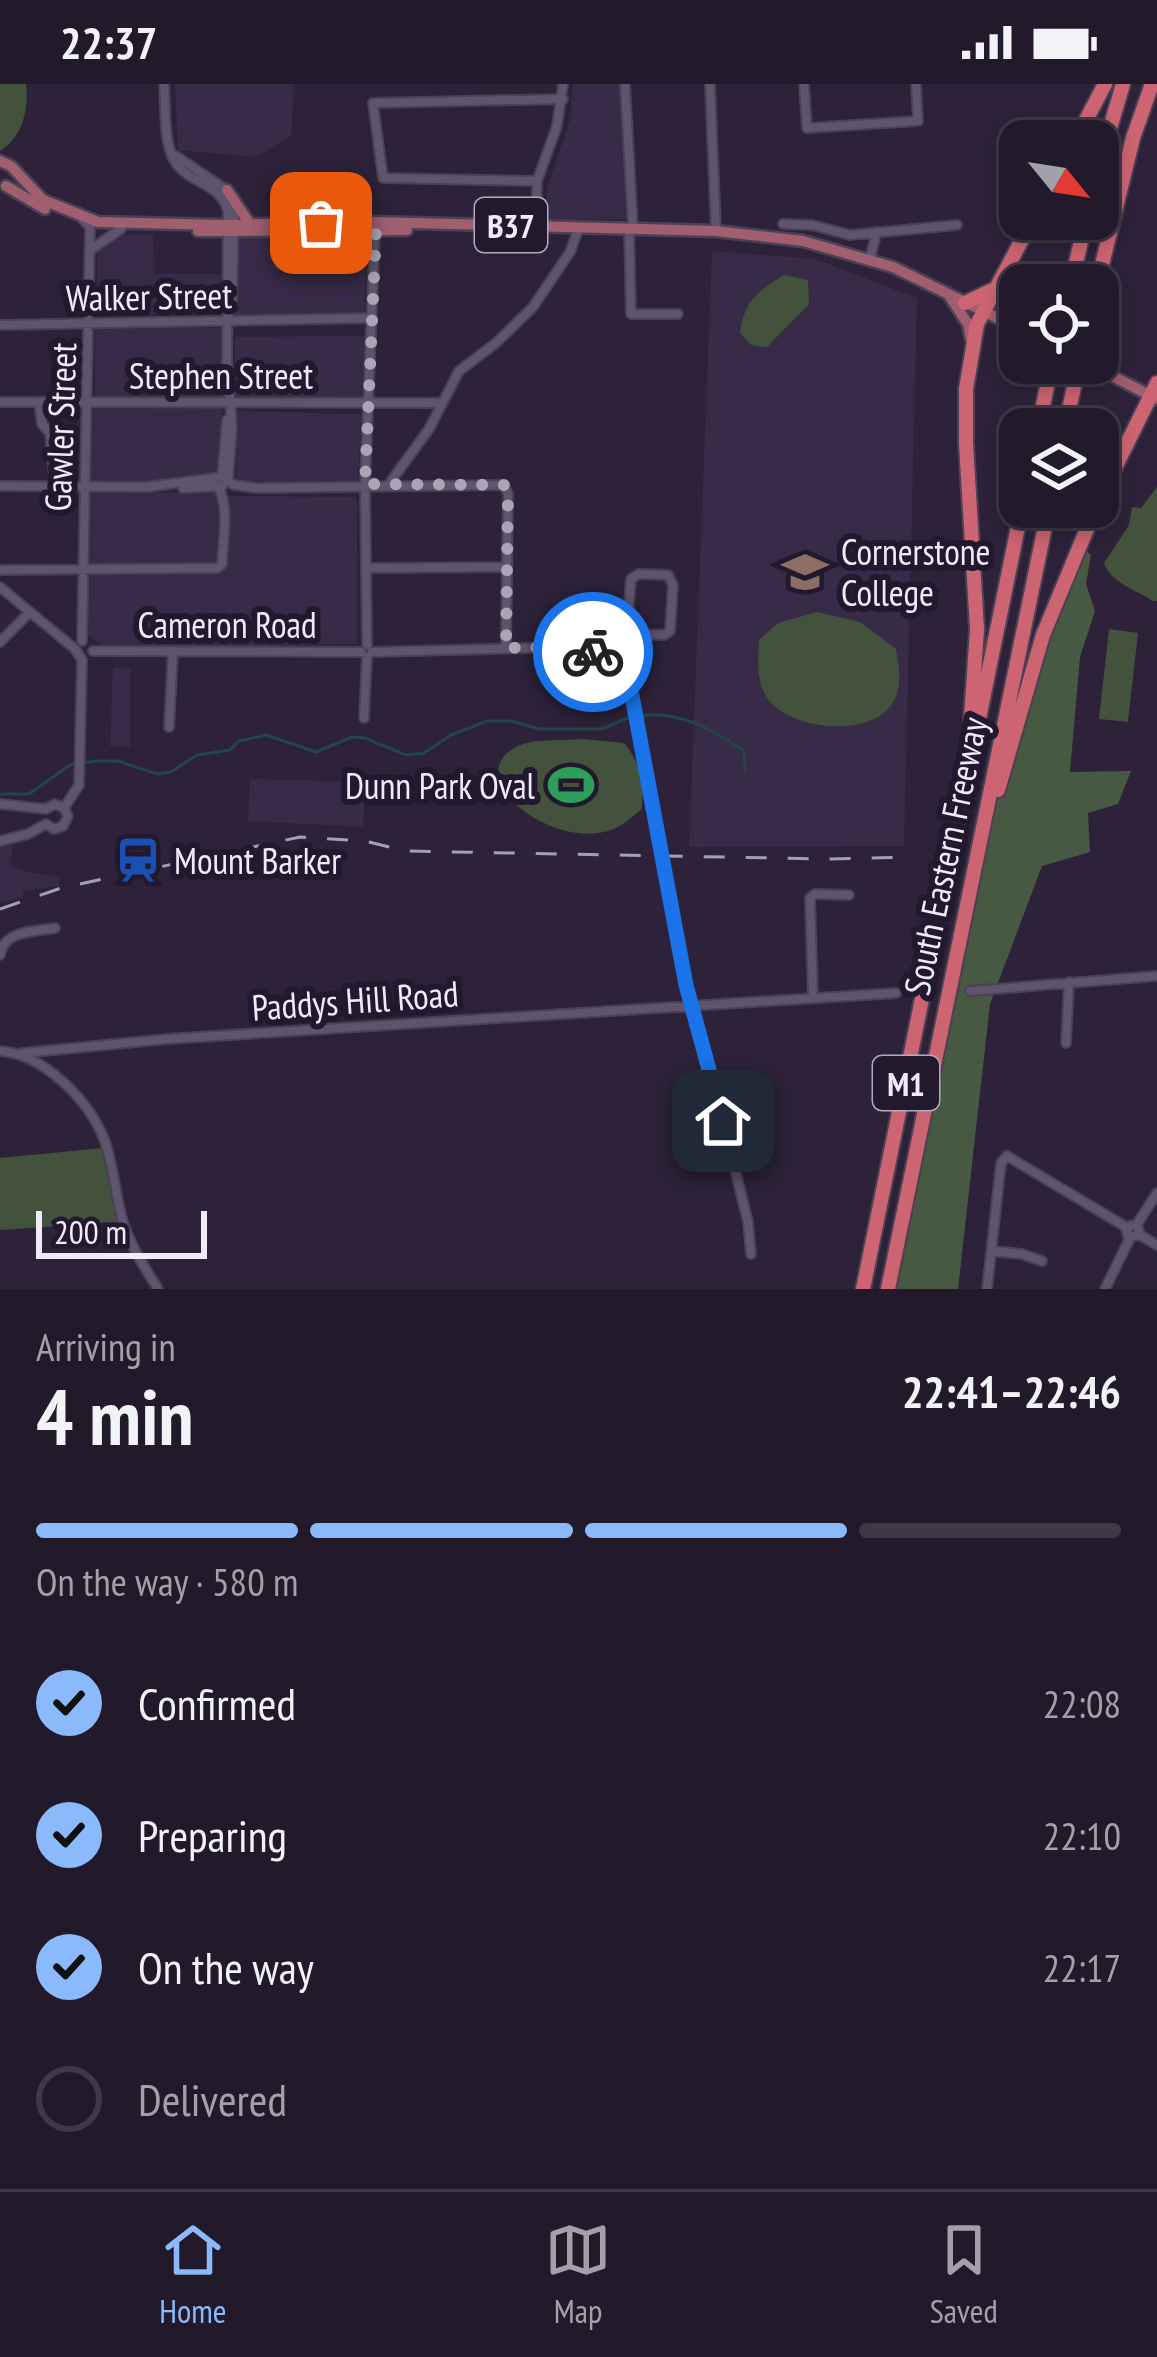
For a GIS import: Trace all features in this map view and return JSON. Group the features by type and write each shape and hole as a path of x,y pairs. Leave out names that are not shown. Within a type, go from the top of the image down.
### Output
{"highway":[{"path":"1086,120 1105,84"},
{"path":"1112,120 1123,84"},
{"path":"1102,264 1132,138 1152,84"},
{"path":"968,771 977,629 965,420 972,345 994,287 1021,240"},
{"path":"965,303 987,295 994,287"},
{"path":"1119,462 1156,396"},
{"path":"1140,420 1157,413"},
{"name":"South Eastern Freeway","path":"863,1289 1018,528"},
{"name":"South Eastern Freeway","path":"888,1289 1045,528"},
{"path":"968,892 1042,635 1087,528"}],"main road":[{"name":"B37","path":"0,161 11,166 43,200 86,222 232,228 250,224 716,231 803,241 870,258 999,318"},
{"name":"B37","path":"14,172 3,186 65,219 121,229 373,227"},
{"path":"227,190 250,224"},
{"name":"B37","path":"536,229 575,239 631,231"},
{"path":"948,294 968,324 972,345"},
{"path":"1119,379 1156,396"}],"street":[{"path":"164,84 177,165 224,197 232,228"},
{"path":"536,229 537,181 563,100 563,84"},
{"path":"625,84 631,314 678,314"},
{"path":"710,84 716,231"},
{"path":"804,84 807,128 918,121 916,84"},
{"path":"537,181 383,178 373,103 563,100"},
{"path":"0,570 218,568 222,564 223,482 232,428 230,322 236,212 227,190 171,150"},
{"name":"Gawler Street","path":"78,645 91,323 86,222"},
{"path":"782,224 812,225 850,235 957,225"},
{"path":"364,718 373,227"},
{"path":"90,250 121,229"},
{"path":"870,258 877,232"},
{"path":"389,484 429,429 459,370 533,307 575,239"},
{"name":"Walker Street","path":"0,325 371,318"},
{"name":"Stephen Street","path":"0,402 441,403"},
{"path":"39,403 42,424 50,433 55,488"},
{"path":"0,486 504,485 508,494 506,648"},
{"path":"365,568 507,567"},
{"path":"626,634 670,631 673,584 668,575 639,574 631,579 624,645 610,662 628,683 674,924 748,1222 751,1254"},
{"path":"0,587 78,645 82,660 81,770 76,793 64,808"},
{"path":"0,642 29,613"},
{"path":"78,645 90,643 93,651 82,660"},
{"name":"Cameron Road","path":"93,651 583,649 610,662"},
{"path":"169,727 172,651"},
{"path":"0,804 64,808 65,825 54,829 46,824"},
{"path":"46,809 46,824"},
{"path":"0,841 28,835 46,824"},
{"path":"813,998 810,898 815,894 849,895"},
{"path":"0,955 8,937 50,929"},
{"path":"970,991 1157,976"},
{"path":"1066,1043 1069,982"},
{"name":"Paddys Hill Road","path":"0,1051 896,993"},
{"path":"22,1053 75,1095 102,1134 123,1223 158,1289"},
{"path":"987,1289 1001,1163 1007,1156 1132,1225 1135,1236 1105,1289"},
{"path":"1132,1225 1157,1193"},
{"path":"1135,1236 1157,1245"},
{"path":"991,1251 1042,1261"}],"shaded area":[{"path":"175,84 294,84 291,136 255,157 178,150"},
{"path":"573,84 622,84 629,219 547,220 544,216 547,188 570,121"},
{"path":"98,235 153,235 155,274 225,274 226,312 96,317"},
{"path":"367,235 364,324 237,320 238,238"},
{"name":"Cornerstone College","path":"712,251 815,259 917,298 904,846 689,847"},
{"path":"225,328 223,401 95,398 95,329"},
{"path":"365,336 361,401 234,399 235,337"},
{"path":"222,406 223,480 91,484 93,408"},
{"path":"237,411 361,414 358,483 236,481"},
{"path":"218,492 217,563 90,567 91,493"},
{"path":"224,496 357,497 357,644 107,648 88,635 88,574 220,568"},
{"path":"130,667 130,747 110,746 113,668"},
{"path":"250,779 365,782 363,827 248,821"},
{"path":"13,844 10,864 59,878 59,886 23,891 23,898 0,902 0,847"}],"green space":[{"path":"0,84 26,84 27,93 19,130 0,151"},
{"path":"784,275 808,280 809,304 767,347 751,345 740,333 745,313 759,292"},
{"path":"1157,487 1157,601 1153,601 1118,580 1104,563 1129,525 1132,507 1141,508"},
{"path":"1078,543 1091,555 1086,584 1095,611 1080,657 1070,772 1131,771 1118,804 1088,813 1090,852 1042,866 990,1004 958,1289 888,1289 975,874 1026,691"},
{"path":"817,612 860,622 896,649 898,691 881,715 847,726 809,723 776,708 766,696 759,676 759,640 778,623"},
{"path":"1109,629 1138,633 1128,722 1099,719"},
{"name":"Dunn Park Oval","path":"582,739 624,743 638,766 641,810 618,827 568,832 544,823 522,810 499,777 501,761 516,747"},
{"path":"103,1148 120,1222 0,1230 0,1158"}],"waterway":[{"path":"640,716 668,716 708,729 744,751 745,771"},
{"path":"0,794 29,794 70,765 96,761 118,761 157,774 171,772 197,755 230,750 239,741 266,735 316,752 352,737 365,738 406,755 424,753 451,735 487,721 511,721 539,729 602,729 630,717"}],"railway":[{"path":"0,909 61,888 300,837 365,841 405,851 911,857"}],"way so far":[{"path":"321,223 373,222 376,230 365,484 504,485 508,494 506,648 569,647 593,652"}],"place":[{"name":"Cornerstone College","path":"805,572"},
{"name":"Dunn Park Oval","path":"571,785"},
{"name":"Mount Barker","path":"138,860"}],"route":[{"path":"593,652 617,669 632,696 686,985 723,1121"}]}
